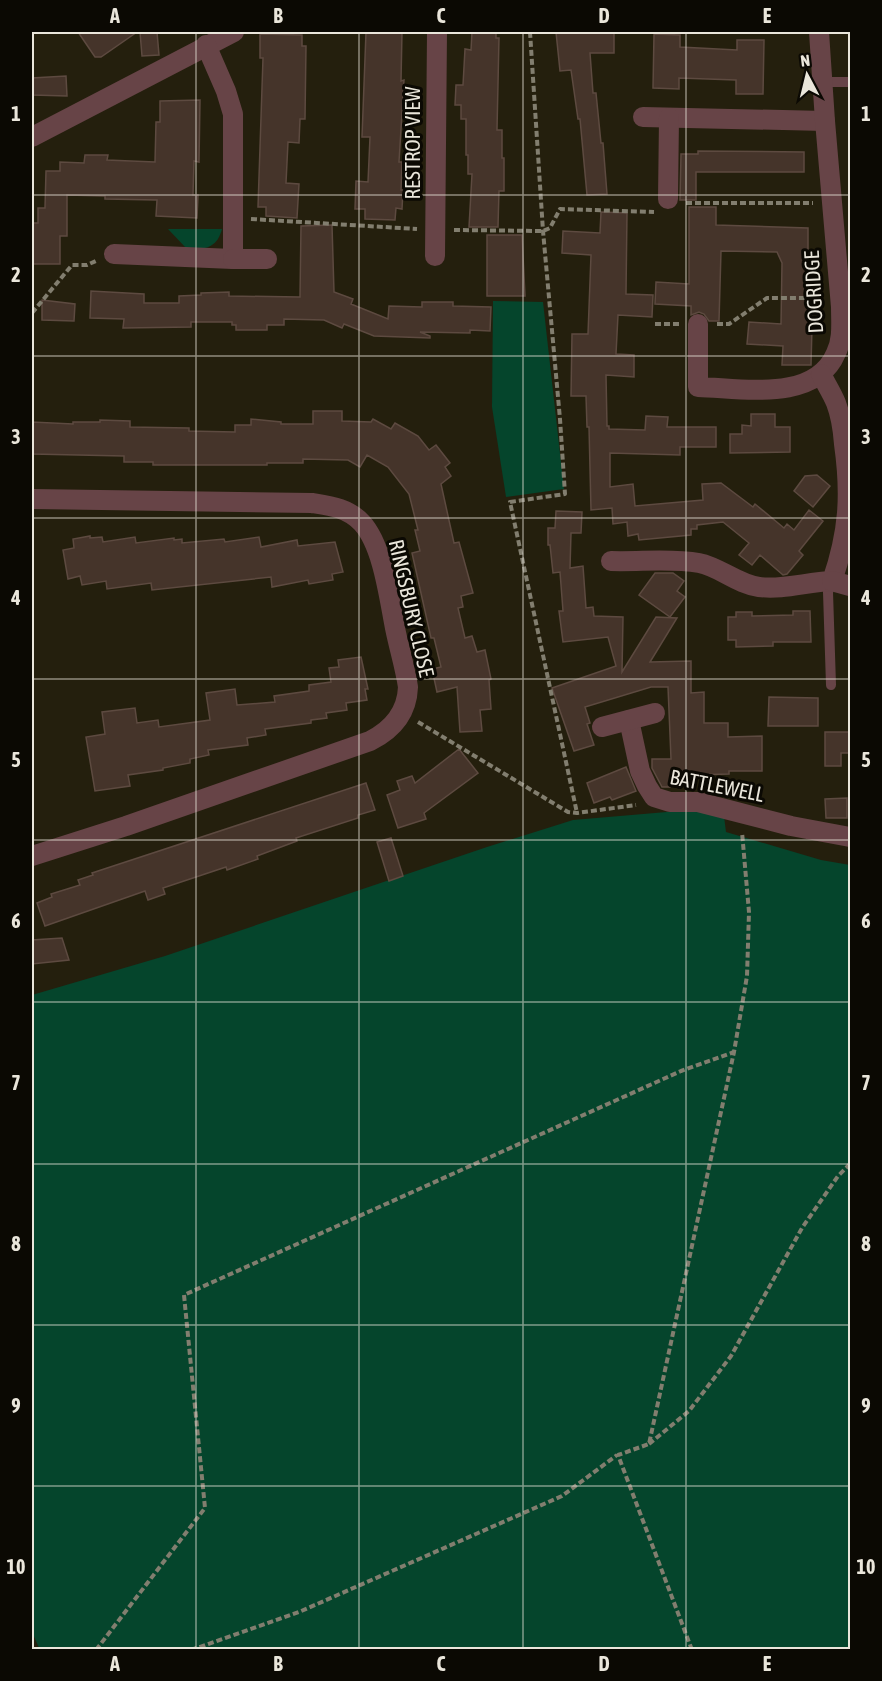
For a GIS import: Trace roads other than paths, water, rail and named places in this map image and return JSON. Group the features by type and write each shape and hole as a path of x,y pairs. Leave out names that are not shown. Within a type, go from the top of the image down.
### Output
{"street":[{"path":"32,137 234,32"},
{"name":"RESTROP VIEW","path":"435,256 437,32"},
{"name":"DOGRIDGE","path":"819,32 841,325 839,343 830,365 821,374"},
{"path":"206,45 226,91 232,114 233,258"},
{"path":"643,117 825,121"},
{"path":"668,201 669,118"},
{"path":"114,254 267,259"},
{"path":"611,561 631,569 698,563 756,586 777,588 809,582 841,584 849,480 837,405 821,374 798,386 782,389 698,387 698,324"},
{"name":"RINGSBURY CLOSE","path":"32,499 312,503 333,506 353,515 371,536 383,572 408,687 402,712 395,724 358,747 32,856"},
{"path":"602,727 655,713"},
{"name":"BATTLEWELL","path":"629,720 640,771 654,797 670,802 698,802 791,826 850,837"}],"lane":[{"path":"822,82 850,82"},
{"path":"831,685 828,592 841,584"}]}
